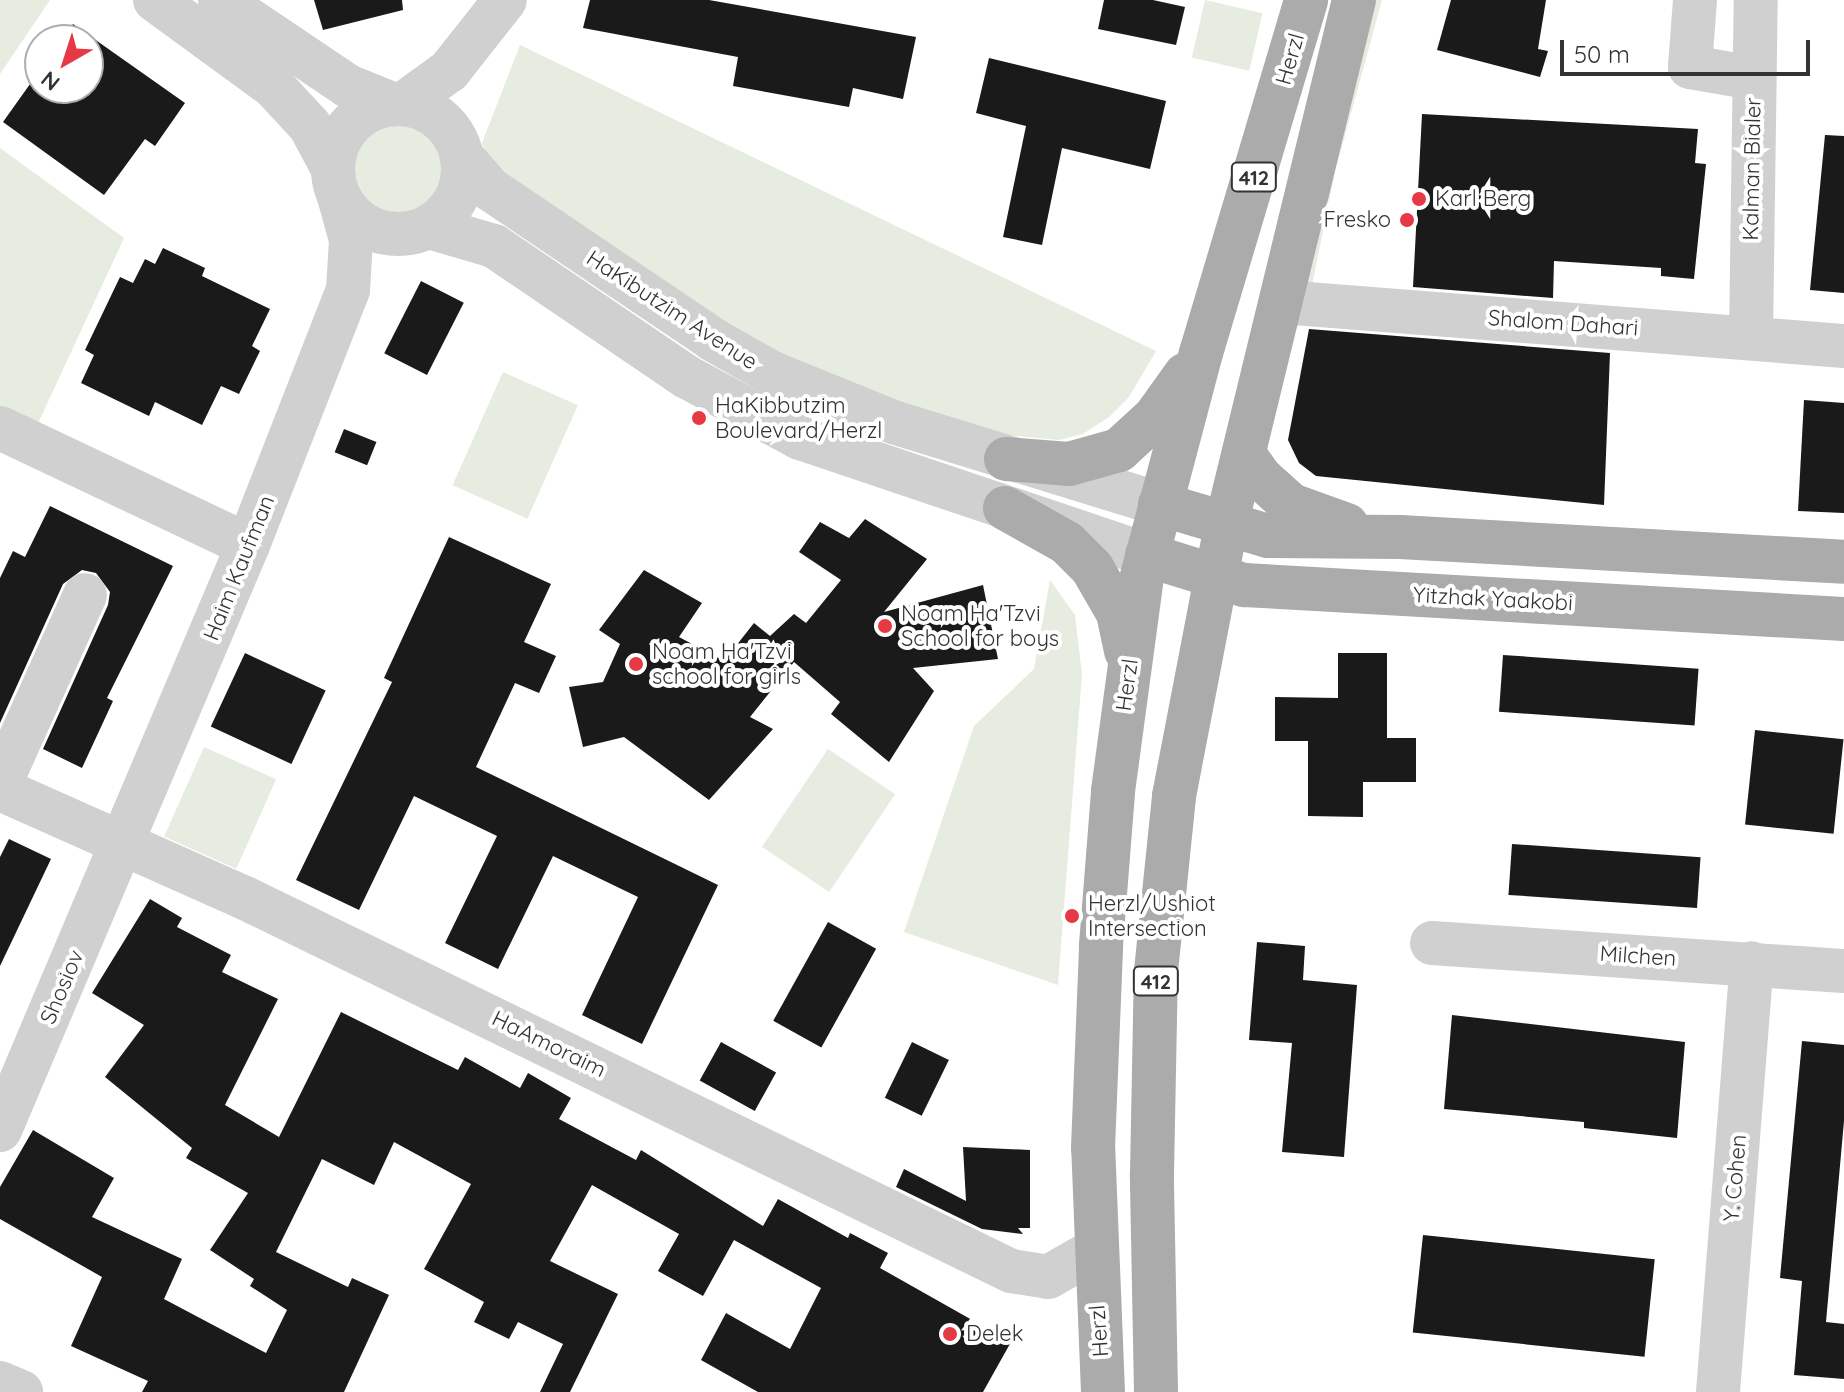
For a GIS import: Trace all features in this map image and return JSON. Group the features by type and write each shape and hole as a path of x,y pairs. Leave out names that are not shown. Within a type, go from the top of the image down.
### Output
{"main road":[{"name":"Herzl","path":"1103,1391 1094,1251 1102,919 1130,667 1147,555 1160,504 1201,353 1306,0"},
{"name":"412","path":"1162,1392 1156,971 1174,796 1226,525 1354,0"},
{"path":"1006,459 1069,464 1119,450 1155,417 1201,353"},
{"path":"1244,454 1260,477 1291,505 1340,524 1400,537"},
{"name":"HaKibutzim Avenue","path":"1160,504 1226,525"},
{"path":"1005,508 1067,543 1092,568 1118,613 1130,667"},
{"path":"1226,525 1268,536 1400,537 1844,562"},
{"name":"Yitzhak Yaakobi","path":"1147,555 1215,577 1281,588 1844,619"}],"street":[{"path":"155,0 273,86 310,126 337,184 368,227 417,230 457,197 463,57"},
{"path":"220,0 348,86 441,120 458,146"},
{"path":"337,184 341,137 351,123 398,104 463,57 505,0"},
{"path":"1695,0 1690,67 1754,78"},
{"name":"Kalman Bialer","path":"1751,338 1756,0"},
{"name":"HaKibutzim Avenue","path":"458,146 490,189 750,362 832,399 1006,459 1160,504"},
{"name":"Haim Kaufman","path":"124,844 248,545 348,290 351,240 337,184"},
{"name":"Haim Kaufman","path":"348,290 417,230"},
{"name":"HaKibutzim Avenue","path":"417,230 494,246 687,377 759,419 851,459 1147,555"},
{"name":"Shalom Dahari","path":"1282,302 1844,346"},
{"path":"0,428 248,545"},
{"path":"0,786 85,595"},
{"name":"HaAmoraim","path":"0,786 546,1042 1011,1271 1048,1277 1094,1251"},
{"name":"Shosiov","path":"0,1130 124,844"},
{"name":"Milchen","path":"1432,943 1844,971"},
{"name":"Y. Cohen","path":"1718,1392 1752,963"},
{"path":"0,1383 21,1392"},
{"path":"1103,1391 1162,1392"}],"shaded area":[{"path":"0,0 50,0 34,24 24,24 24,38 0,74"},
{"path":"1205,0 1262,13 1249,71 1192,57"},
{"path":"1364,0 1382,0 1335,172 1310,295 1297,293"},
{"path":"520,45 1156,351 1129,397 1109,417 1083,434 1059,440 1005,435 808,374 725,331 491,169 482,143"},
{"path":"398,124 415,127 430,137 440,152 443,169 440,186 430,201 415,211 398,214 381,211 366,201 356,186 353,169 356,152 366,137 381,127"},
{"path":"0,148 124,238 35,430 0,412"},
{"path":"503,372 578,405 527,519 453,485"},
{"path":"1050,580 1075,615 1082,674 1058,985 904,932 974,726 1034,669"},
{"path":"204,747 276,779 236,869 164,837"},
{"path":"828,749 895,794 829,892 762,847"}],"building":[{"path":"314,0 402,0 403,10 323,30"},
{"path":"590,0 709,0 916,37 903,99 853,88 849,107 733,86 738,57 583,28"},
{"path":"1104,0 1153,0 1185,7 1176,45 1098,29"},
{"path":"1451,0 1546,0 1538,49 1548,51 1540,77 1437,50"},
{"path":"104,46 185,103 155,146 145,139 104,195 3,122 24,92 24,104 104,104"},
{"path":"989,58 1166,101 1150,169 1062,148 1042,245 1003,237 1026,126 976,113"},
{"path":"1422,114 1698,129 1695,163 1706,164 1694,279 1661,276 1661,268 1554,261 1553,298 1413,287"},
{"path":"1825,135 1844,136 1844,293 1810,290"},
{"path":"163,248 205,268 202,276 270,309 252,346 260,351 239,394 221,386 202,425 155,402 149,416 81,383 94,355 85,350 120,277 133,283 145,259 155,264"},
{"path":"421,281 464,303 427,375 384,353"},
{"path":"1309,329 1610,353 1604,505 1316,476 1299,463 1288,440"},
{"path":"1804,400 1844,403 1844,513 1798,511"},
{"path":"344,429 376,442 367,465 335,452"},
{"path":"50,506 173,566 107,698 113,701 82,768 43,749 108,605 110,592 96,573 82,570 63,584 0,723 0,578 13,551 25,557"},
{"path":"865,519 927,559 884,612 983,585 998,659 913,668 934,691 889,762 831,714 840,702 794,662 750,717 773,729 709,800 624,737 583,747 569,687 603,682 620,644 599,630 644,570 702,603 679,637 724,661 754,623 770,636 794,614 806,623 841,580 799,552 820,522 849,538"},
{"path":"449,537 551,584 524,642 556,656 539,693 515,683 476,767 718,885 642,1044 582,1015 638,897 553,856 498,969 445,943 497,836 414,796 359,910 296,880 392,682 384,678"},
{"path":"245,653 326,691 291,764 211,726"},
{"path":"1338,653 1387,653 1387,738 1416,738 1416,782 1363,782 1363,817 1308,816 1308,741 1275,741 1275,697 1338,698"},
{"path":"1503,655 1699,669 1695,726 1499,712"},
{"path":"1755,730 1844,739 1834,834 1745,824"},
{"path":"9,839 51,859 0,966 0,857"},
{"path":"1512,844 1701,857 1697,908 1508,895"},
{"path":"150,899 182,918 177,927 231,955 222,972 278,999 225,1105 279,1137 341,1012 458,1070 465,1057 520,1088 528,1073 571,1098 559,1119 636,1160 641,1150 763,1226 778,1199 848,1238 850,1233 888,1253 880,1268 1011,1342 983,1392 758,1392 701,1360 726,1313 790,1349 821,1288 734,1240 703,1296 658,1271 679,1234 592,1185 550,1261 618,1294 570,1392 540,1392 563,1344 518,1322 509,1339 474,1322 484,1302 424,1269 471,1184 394,1142 374,1185 322,1159 276,1252 348,1287 352,1278 389,1295 344,1392 142,1392 148,1381 71,1346 102,1277 0,1219 0,1187 33,1130 114,1178 92,1217 182,1259 164,1299 266,1353 287,1310 250,1286 254,1279 210,1250 248,1193 186,1158 192,1148 105,1077 144,1025 92,993"},
{"path":"828,922 876,949 821,1047 773,1021"},
{"path":"1257,942 1305,946 1303,980 1357,985 1344,1157 1282,1152 1292,1043 1249,1040"},
{"path":"1452,1015 1685,1042 1677,1138 1584,1128 1584,1122 1444,1109"},
{"path":"1802,1041 1844,1045 1844,1121 1826,1322 1844,1324 1844,1379 1794,1375 1802,1281 1780,1278"},
{"path":"721,1042 776,1073 755,1111 700,1080"},
{"path":"912,1042 949,1060 922,1116 885,1098"},
{"path":"963,1147 1030,1150 1030,1228 1018,1228 1023,1234 982,1229 896,1187 904,1169 966,1201"},
{"path":"1423,1235 1655,1259 1644,1357 1413,1332"}],"place":[{"name":"Karl Berg","path":"1419,199"},
{"name":"Fresko","path":"1407,220"},
{"name":"HaKibbutzim Boulevard/Herzl","path":"699,418"},
{"name":"Noam Ha'Tzvi School for boys","path":"885,626"},
{"name":"Noam Ha'Tzvi school for girls","path":"636,664"},
{"name":"Herzl/Ushiot Intersection","path":"1072,916"},
{"name":"Delek","path":"950,1334"}]}
